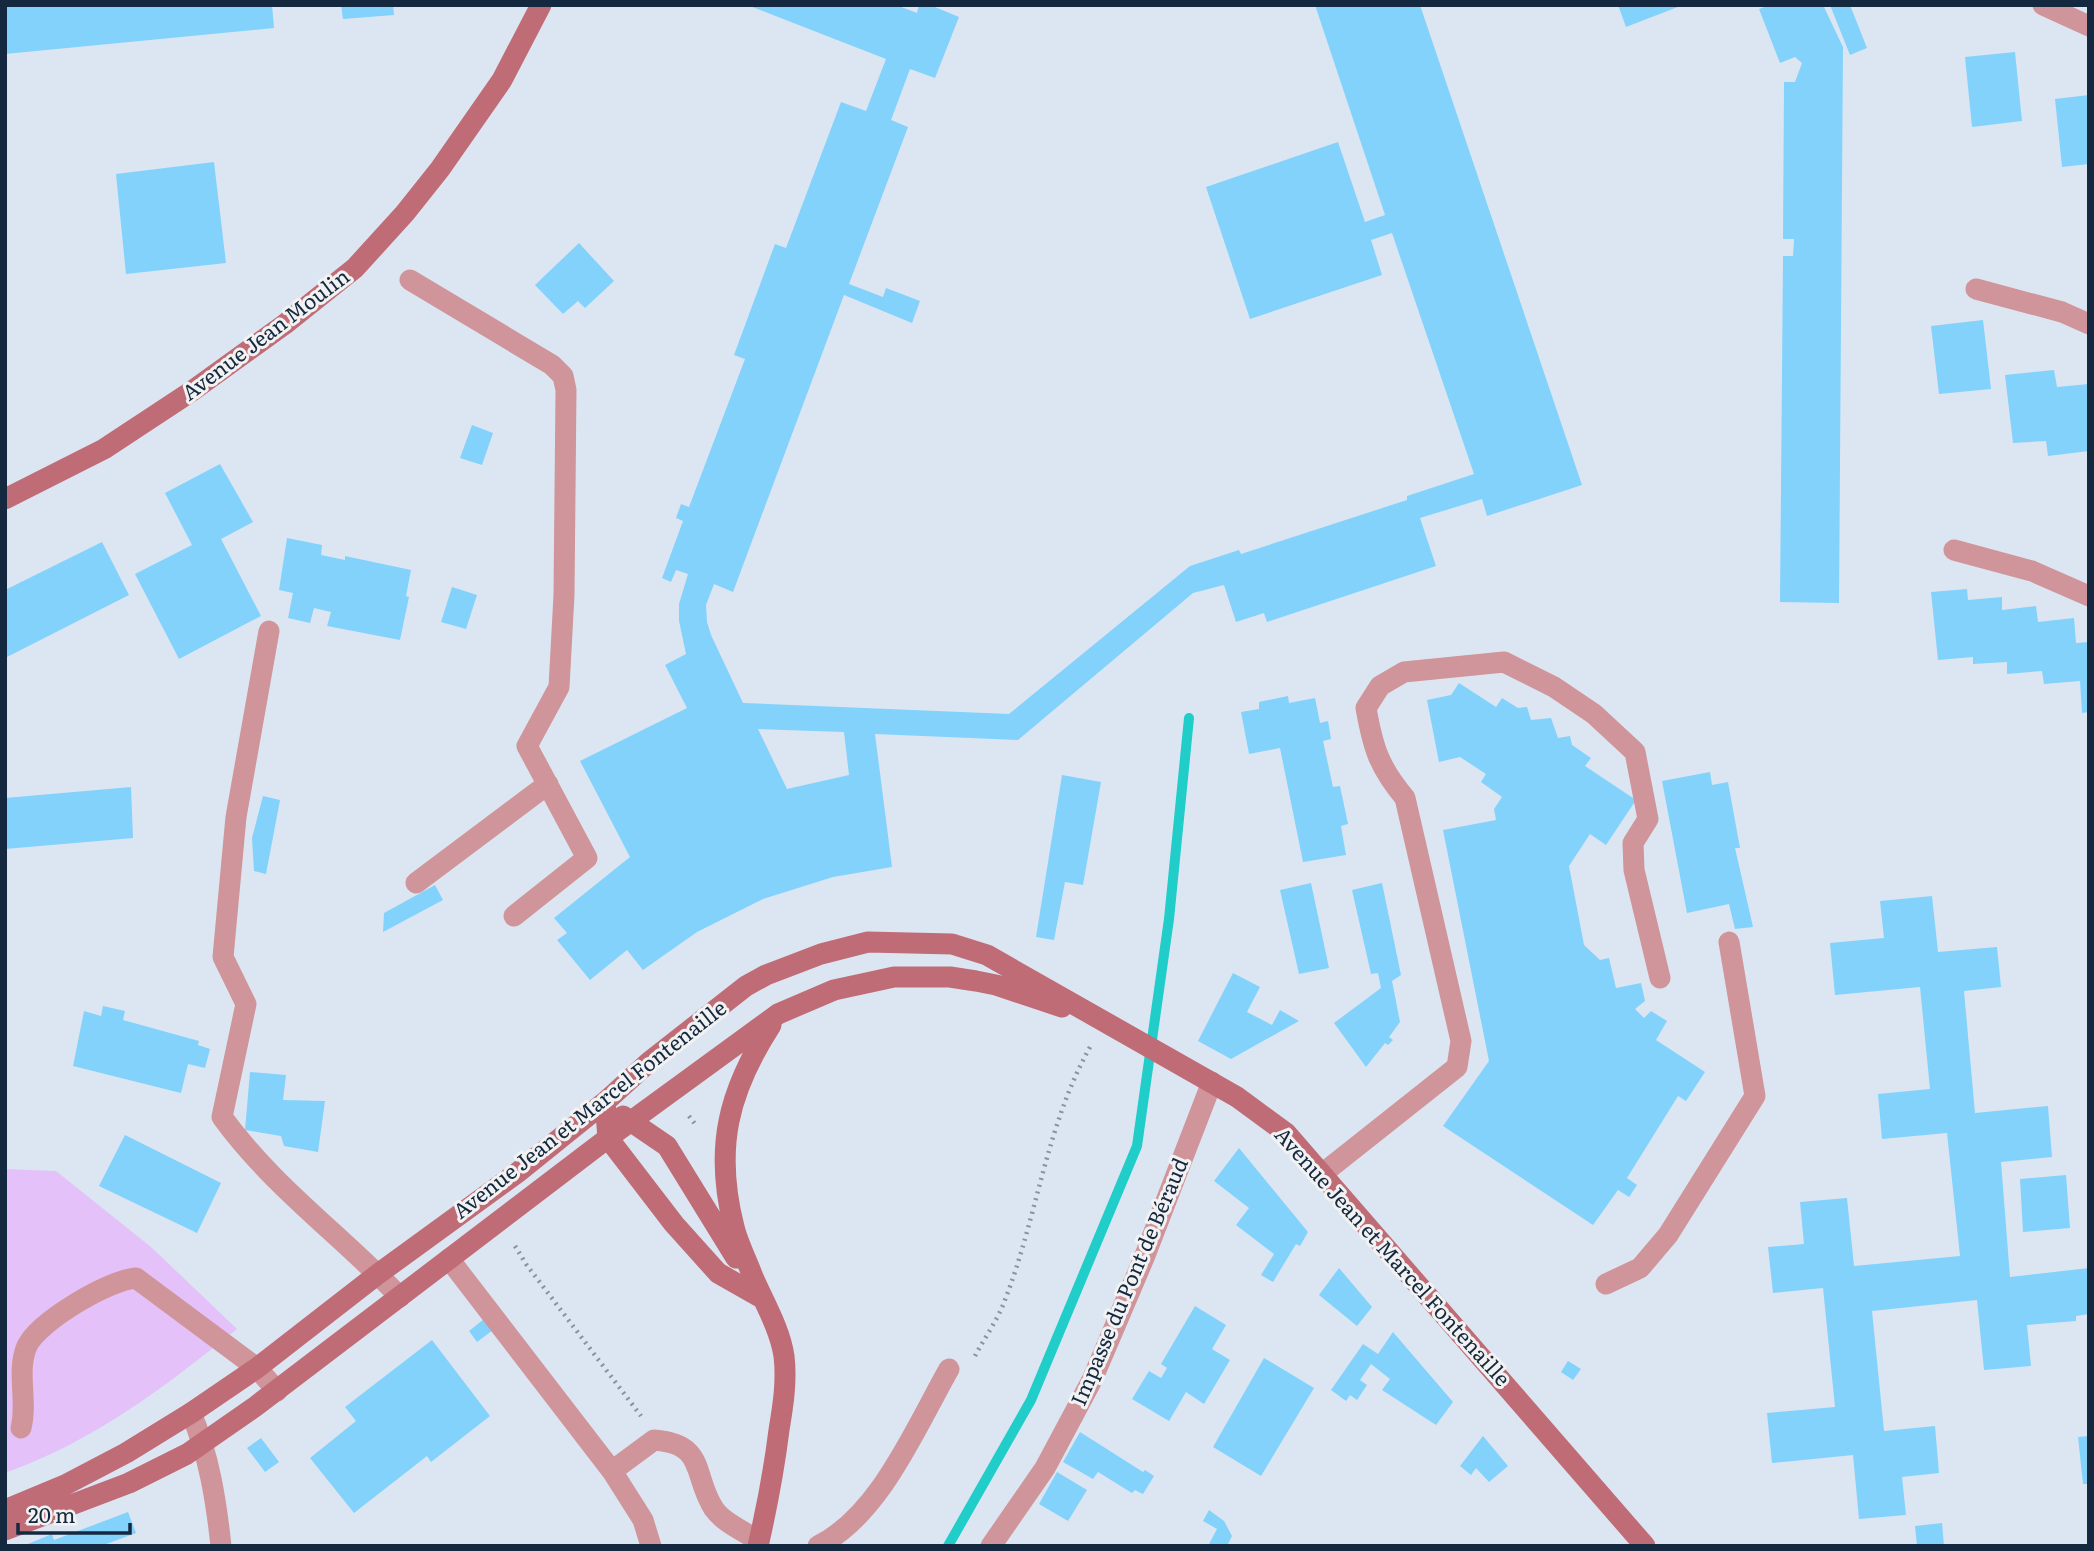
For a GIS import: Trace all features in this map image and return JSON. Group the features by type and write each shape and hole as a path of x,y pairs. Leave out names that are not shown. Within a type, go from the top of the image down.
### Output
{"main road":[{"name":"Avenue Jean Moulin","path":"5,499 104,449 192,391 285,324 355,268 405,213 440,169 502,80 541,5"},
{"name":"Avenue Jean et Marcel Fontenaille","path":"5,1510 65,1485 101,1466 191,1413 257,1368 378,1273 517,1172 605,1102 649,1062 746,986 766,975 821,954 868,942 952,944 987,955 1206,1078 1286,1133 1645,1546"},
{"name":"Avenue Jean et Marcel Fontenaille","path":"5,1530 129,1483 187,1454 277,1391 608,1138 778,1014 834,990 894,977 950,977 996,985 1104,1022"},
{"path":"758,1543 771,1493 785,1382 783,1354 774,1325 734,1229 726,1188 724,1148 736,1091 754,1052 778,1014"},
{"path":"605,1102 667,1146 762,1298"},
{"path":"605,1102 608,1138 674,1224 718,1273 762,1298"},
{"name":"Avenue Jean et Marcel Fontenaille","path":"1613,1508 1654,1546"}],"street":[{"path":"2043,5 2089,26"},
{"path":"410,280 552,365 563,376 566,390 559,687 527,746 587,858 514,916"},
{"path":"1976,289 2062,312 2089,324"},
{"path":"1954,550 2032,571 2089,596"},
{"path":"269,631 236,817 223,957 246,1004 222,1117 244,1147 286,1191 378,1273 400,1297"},
{"path":"1322,1174 1457,1066 1461,1041 1405,798 1385,775 1372,741 1366,708 1380,686 1404,672 1504,662 1554,687 1594,714 1635,752 1648,818 1633,843 1634,870 1660,978"},
{"path":"416,883 548,785"},
{"path":"1606,1284 1640,1268 1668,1235 1755,1096 1729,942"},
{"name":"Impasse du Pont de Béraud","path":"991,1546 1045,1468 1092,1380 1144,1258 1206,1078"},
{"path":"449,1259 612,1471 643,1520 651,1546"},
{"path":"21,1428 25,1414 23,1373 27,1346 42,1329 90,1294 125,1279 136,1278 257,1368 277,1391"},
{"path":"818,1546 835,1537 878,1493 959,1368"},
{"path":"191,1413 203,1443 214,1492 221,1546"},
{"path":"612,1471 654,1440 670,1441 685,1448 696,1463 714,1510 758,1543"}],"path":[{"path":"959,1368 1002,1307 1016,1268 1046,1157 1075,1073"},
{"path":"500,1222 526,1264 642,1417 670,1441"}],"shaded area":[{"path":"5,1169 56,1171 151,1247 237,1329 127,1411 69,1445 5,1473"}],"building":[{"path":"5,5 272,5 274,28 5,54"},
{"path":"341,5 393,5 394,15 343,19"},
{"path":"747,5 896,5 917,13 919,5 930,5 959,17 935,78 910,69 891,120 908,127 849,284 883,297 886,288 920,301 912,323 844,295 733,592 714,584 706,605 711,635 743,703 1009,714 1190,566 1239,550 1241,554 1407,500 1407,496 1474,474 1392,233 1371,240 1382,275 1250,319 1206,187 1338,142 1365,222 1385,215 1315,5 1420,5 1582,485 1487,516 1482,499 1420,518 1436,566 1267,622 1264,613 1236,622 1224,585 1193,593 1018,740 875,734 892,867 833,877 763,899 697,932 643,970 627,950 590,980 557,940 567,933 554,918 630,857 580,761 687,708 665,665 686,654 679,621 679,604 688,574 676,570 671,582 662,578 683,521 676,518 681,504 689,507 745,359 734,355 775,244 786,248 841,102 866,111 886,59","holes":["758,729 844,732 849,775 787,789"]},
{"path":"1618,5 1683,5 1626,27"},
{"path":"1770,5 1823,5 1843,47 1839,603 1780,602 1783,256 1793,256 1794,239 1783,239 1784,82 1795,82 1802,63 1795,57 1780,63 1759,9"},
{"path":"1830,5 1850,5 1867,48 1850,55"},
{"path":"2015,52 2022,121 1972,127 1965,57"},
{"path":"2089,95 2089,164 2062,167 2055,99"},
{"path":"214,162 226,263 126,274 116,174"},
{"path":"579,243 614,281 585,308 578,301 563,314 535,285"},
{"path":"1983,320 1991,389 1939,394 1931,326"},
{"path":"2054,370 2057,387 2089,384 2089,451 2048,456 2046,441 2013,443 2005,375"},
{"path":"472,425 493,433 482,465 460,458"},
{"path":"220,464 253,522 221,539 261,616 179,659 135,574 192,545 165,493"},
{"path":"287,538 322,545 321,555 345,560 345,556 411,570 406,596 409,597 400,640 327,626 331,612 314,608 310,623 288,618 293,593 279,590"},
{"path":"102,542 129,595 5,658 5,590"},
{"path":"452,587 477,595 466,629 441,622"},
{"path":"1967,589 1968,600 2002,597 2002,610 2036,606 2038,622 2074,618 2076,643 2089,642 2089,712 2082,713 2080,681 2044,684 2042,671 2007,674 2007,662 1973,664 1973,657 1938,660 1931,592"},
{"path":"1459,683 1496,707 1502,698 1518,708 1527,707 1531,720 1551,718 1558,738 1570,736 1572,745 1591,758 1585,766 1636,800 1606,845 1590,834 1569,866 1584,945 1600,960 1609,958 1616,988 1641,983 1645,1001 1635,1009 1644,1018 1651,1011 1667,1021 1656,1040 1705,1072 1686,1101 1678,1096 1627,1178 1637,1185 1629,1197 1618,1190 1593,1225 1443,1126 1489,1061 1443,830 1496,820 1494,809 1502,797 1481,782 1486,774 1460,757 1439,762 1427,700 1451,695"},
{"path":"1288,696 1289,703 1315,698 1320,723 1328,721 1331,739 1323,741 1333,787 1340,786 1348,824 1341,826 1346,855 1303,862 1280,748 1249,754 1241,712 1259,709 1259,702"},
{"path":"1710,772 1712,785 1728,782 1740,848 1735,848 1753,927 1735,929 1729,904 1687,913 1662,781"},
{"path":"1062,775 1101,782 1083,885 1065,882 1054,940 1036,937"},
{"path":"131,787 133,838 5,849 5,798"},
{"path":"263,796 280,800 266,874 254,871 252,838"},
{"path":"1311,883 1329,968 1299,974 1280,890"},
{"path":"1382,883 1401,975 1392,981 1400,1022 1389,1037 1393,1040 1388,1045 1385,1043 1366,1067 1334,1023 1381,988 1378,973 1371,974 1352,890"},
{"path":"435,885 443,900 383,932 384,913"},
{"path":"1932,896 1938,952 1997,947 2001,987 1964,991 1975,1113 2048,1106 2052,1157 2001,1162 2010,1277 2089,1268 2089,1314 2076,1316 2076,1321 2027,1325 2031,1366 1984,1370 1977,1300 1872,1311 1884,1431 1935,1426 1939,1473 1902,1477 1906,1515 1859,1519 1853,1455 1772,1463 1767,1413 1835,1407 1823,1288 1773,1293 1768,1247 1804,1244 1800,1202 1847,1198 1854,1266 1960,1256 1947,1133 1882,1139 1878,1094 1930,1089 1920,987 1835,995 1830,943 1884,938 1880,901"},
{"path":"1233,973 1260,987 1247,1012 1272,1025 1280,1010 1299,1021 1231,1059 1198,1041"},
{"path":"103,1006 125,1011 123,1020 199,1041 198,1045 210,1049 205,1068 188,1064 181,1093 73,1066 84,1011 101,1016"},
{"path":"250,1072 286,1075 283,1100 325,1101 318,1152 284,1146 281,1136 245,1130"},
{"path":"125,1135 221,1183 197,1233 99,1186"},
{"path":"1239,1148 1308,1232 1300,1246 1296,1244 1273,1282 1261,1275 1274,1254 1236,1225 1249,1208 1214,1181"},
{"path":"2066,1175 2070,1228 2023,1232 2020,1179"},
{"path":"1339,1268 1372,1307 1357,1326 1319,1295"},
{"path":"1195,1306 1226,1325 1212,1349 1230,1360 1204,1404 1186,1392 1169,1421 1132,1399 1149,1371 1161,1378 1167,1368 1161,1364"},
{"path":"484,1319 493,1330 477,1342 469,1331"},
{"path":"1393,1332 1453,1402 1436,1425 1382,1390 1390,1379 1371,1364 1360,1380 1367,1385 1357,1400 1350,1395 1346,1401 1331,1390 1363,1344 1378,1354"},
{"path":"432,1340 490,1416 431,1462 427,1456 354,1513 310,1458 356,1421 345,1407"},
{"path":"1264,1358 1314,1388 1261,1476 1213,1447"},
{"path":"1568,1361 1581,1369 1573,1380 1561,1372"},
{"path":"1080,1432 1143,1472 1145,1470 1154,1476 1143,1494 1135,1490 1132,1493 1098,1472 1093,1479 1063,1462"},
{"path":"1483,1436 1508,1466 1489,1482 1476,1468 1471,1475 1460,1466"},
{"path":"2089,1436 2089,1484 2083,1484 2078,1437"},
{"path":"261,1438 279,1462 265,1472 247,1448"},
{"path":"1057,1472 1087,1490 1068,1521 1039,1504"},
{"path":"1209,1510 1224,1521 1232,1536 1227,1546 1208,1546 1217,1529 1203,1521"},
{"path":"128,1512 136,1533 101,1546 23,1546 52,1534 54,1540"},
{"path":"1942,1523 1944,1546 1917,1546 1915,1526"}],"waterway":[{"path":"948,1546 1031,1400 1137,1146 1169,919 1189,718"}]}
